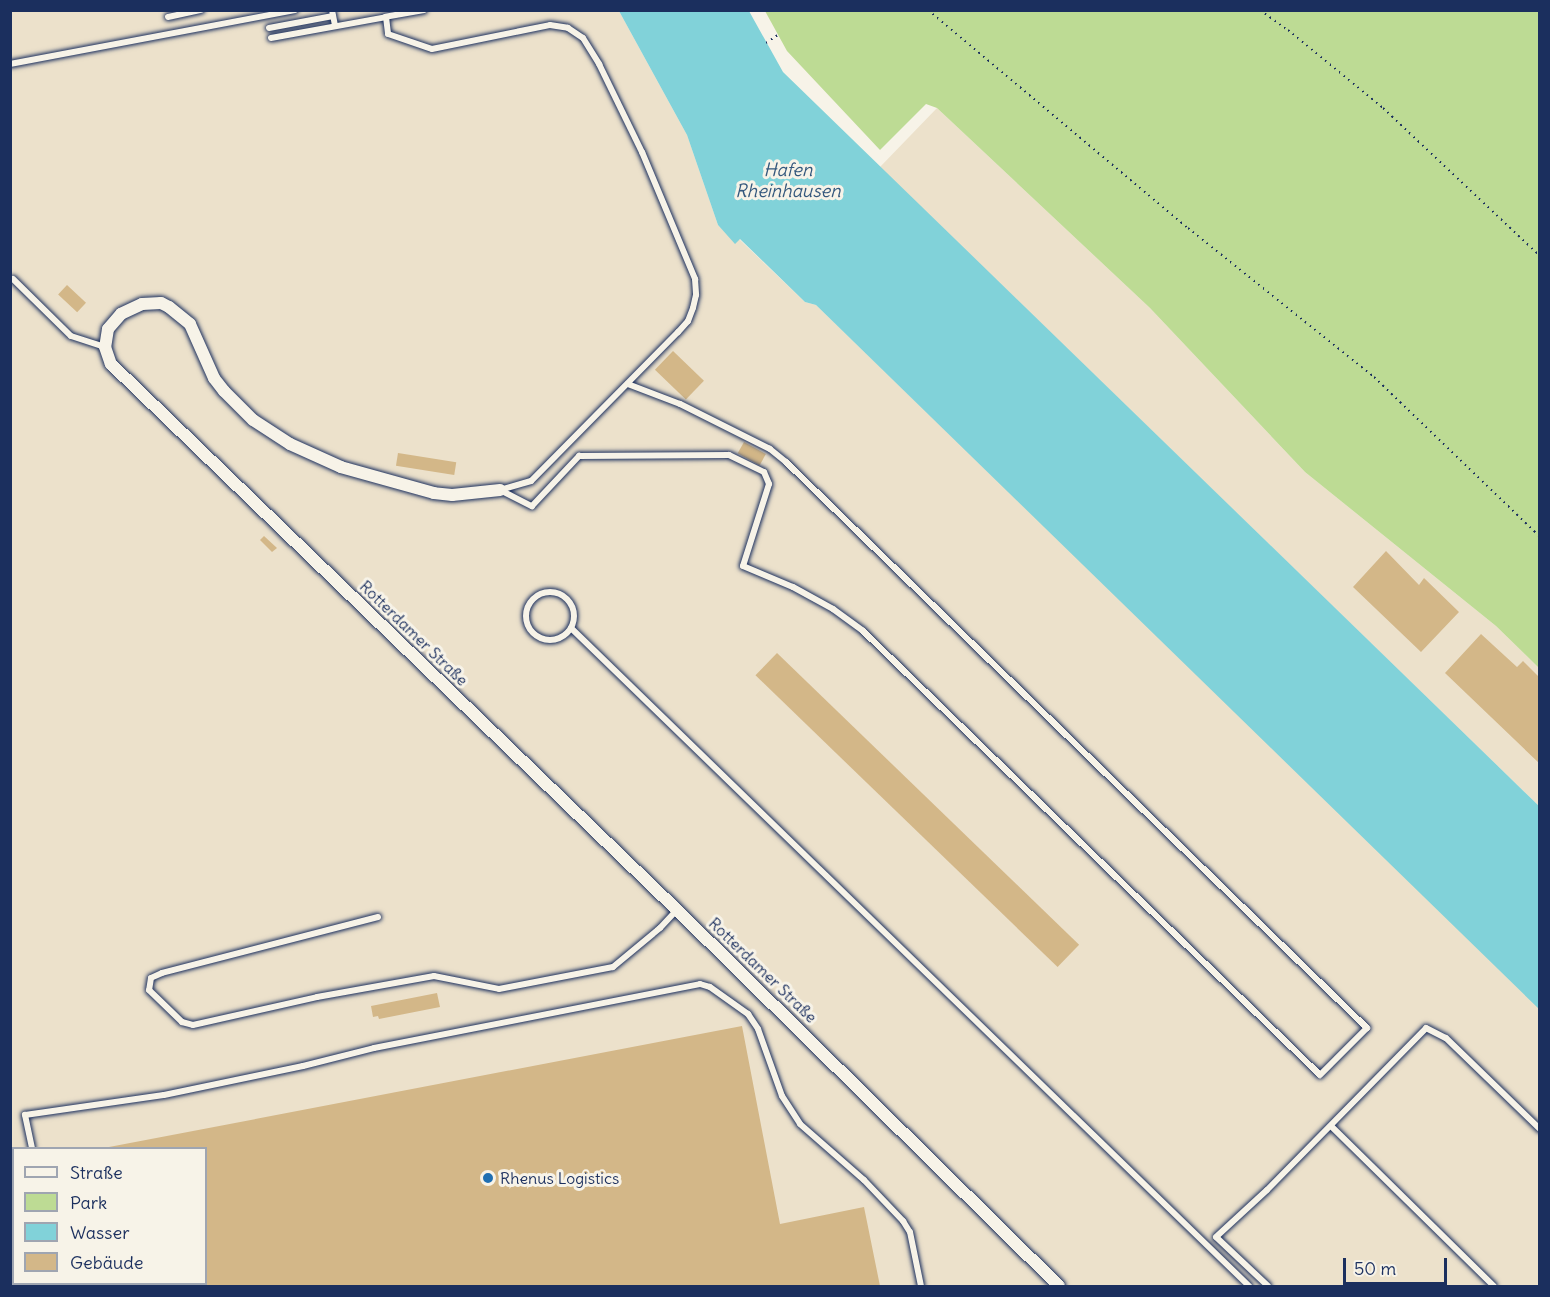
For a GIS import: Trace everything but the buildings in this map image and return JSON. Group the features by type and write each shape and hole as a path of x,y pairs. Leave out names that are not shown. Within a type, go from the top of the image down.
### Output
{"street":[{"path":"105,347 108,329 121,314 142,303 161,303 179,313 190,324 214,378 237,406 270,433 340,467 434,492 452,495 500,490"},
{"name":"Rotterdamer Straße","path":"105,347 111,364 677,910 1059,1287"}],"lane":[{"path":"168,17 201,10"},
{"path":"10,64 296,10"},
{"path":"271,38 424,10"},
{"path":"270,28 333,13 335,26"},
{"path":"386,17 388,34 432,49 550,25 568,28 588,45 642,152 695,279 696,295 688,321 531,482 500,490"},
{"path":"13,279 71,336 105,347"},
{"path":"500,490 532,506 579,456 729,455 764,472 769,484 743,566 793,586 833,609 863,631 1320,1075 1367,1028 786,462 770,449 680,404 628,384"},
{"path":"544,593 557,593 564,596 574,612 571,628 559,639 538,637 528,624 528,606 536,597 544,593"},
{"path":"571,628 1250,1287"},
{"path":"378,917 162,972 151,978 149,990 182,1022 193,1025 317,997 434,976 499,989 613,967 660,928 677,910"},
{"path":"32,1147 25,1115 175,1092 303,1066 374,1048 700,984 710,987 748,1014 758,1029 782,1096 801,1124 864,1180 903,1221 910,1232 921,1287"},
{"path":"1268,1287 1216,1237 1426,1028 1446,1038 1539,1129"},
{"path":"1330,1125 1494,1287"}],"path":[{"path":"928,10 1188,228 1374,376 1539,537"},
{"path":"1260,10 1288,30 1383,108 1539,256"},
{"path":"766,43 778,35"}],"shaded area":[{"path":"10,11 619,11 687,135 718,225 735,243 739,239 805,302 816,305 1539,1006 1539,1286 11,1286"},
{"path":"937,108 1150,308 1305,472 1496,626 1539,668 1539,806 880,167"}],"green space":[{"path":"765,11 1539,11 1539,668 1496,626 1305,472 1150,308 937,108 926,104 880,150 787,51"}],"water":[{"name":"Hafen Rheinhausen","path":"619,11 749,11 783,72 1539,806 1539,1009 816,305 805,302 740,239 735,244 718,225 687,135"}],"place":[{"name":"Rhenus Logistics","path":"488,1178"}]}
